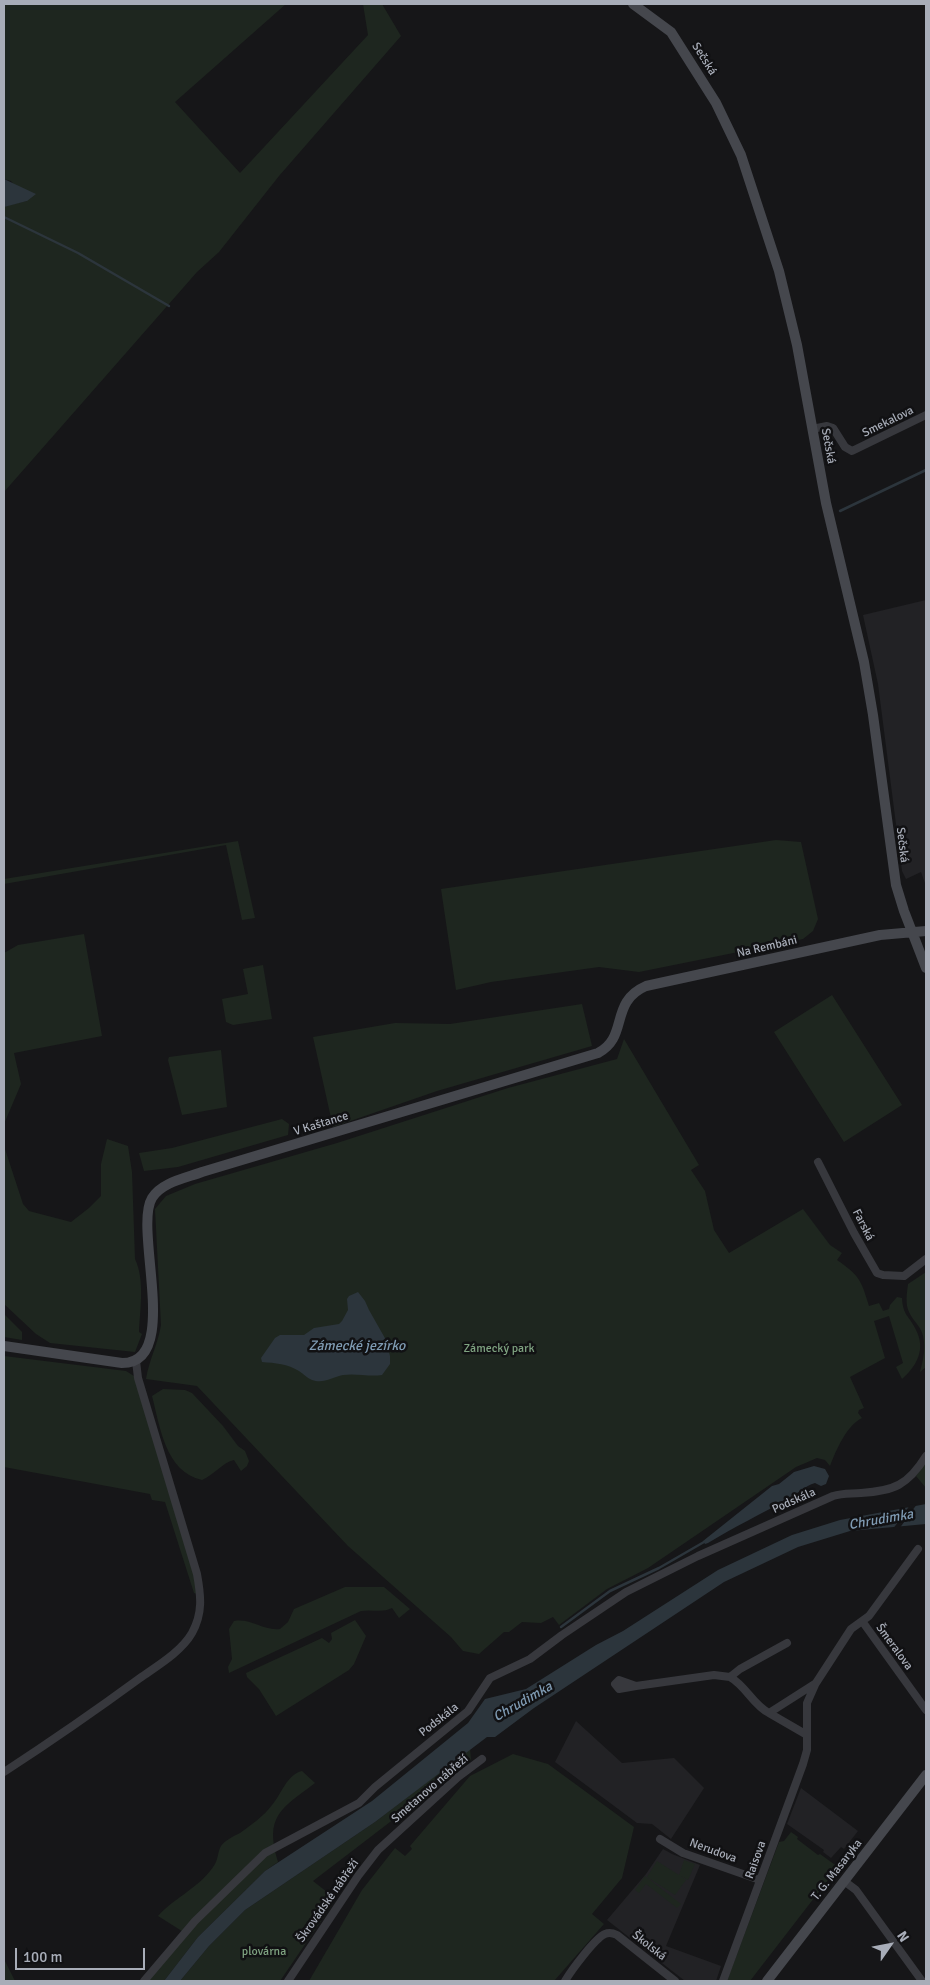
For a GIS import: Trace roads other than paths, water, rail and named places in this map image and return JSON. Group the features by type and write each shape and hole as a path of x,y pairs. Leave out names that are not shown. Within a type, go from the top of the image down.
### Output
{"street":[{"name":"Sečská","path":"633,4 661,23 673,35 716,103 738,148 756,197 779,271 794,330 826,503 869,688 894,875 899,898 926,968"},
{"name":"Smekalova","path":"812,429 827,426 833,428 845,447 852,451 926,415"},
{"path":"912,934 926,931"},
{"path":"912,934 926,945"},
{"name":"Na Rembáni","path":"631,995 642,988 652,985 872,937 912,934"},
{"name":"V Kaštance","path":"136,1361 144,1353 151,1336 152,1290 147,1217 151,1199 160,1190 176,1181 202,1172 598,1054 606,1049 614,1038 624,1006 631,995"},
{"name":"Farská","path":"818,1162 875,1270 883,1275 904,1276 926,1259"},
{"path":"4,1346 122,1363 136,1361 138,1378 197,1574 201,1594 200,1616 190,1636 166,1659 4,1772"},
{"name":"Podskála","path":"144,1981 195,1921 265,1853 359,1803 375,1787 468,1711 490,1678 530,1659 577,1624 626,1592 720,1546 833,1496 842,1493 879,1492 896,1487 906,1482 914,1474 926,1456"},
{"path":"769,1713 816,1683 849,1631 869,1616 918,1550"},
{"name":"Šmeralova","path":"862,1621 926,1710"},
{"path":"730,1677 740,1669 787,1644"},
{"path":"636,1686 714,1675 730,1677 757,1704 807,1735"},
{"name":"Raisova","path":"723,1981 803,1764 807,1745 807,1703 816,1683"},
{"name":"Smetanovo nábřeží","path":"392,1836 458,1777 482,1759"},
{"name":"T. G. Masaryka","path":"770,1980 844,1880 926,1775"},
{"name":"Škrovádské nábřeží","path":"288,1981 358,1876 378,1850 392,1836"},
{"name":"Nerudova","path":"660,1839 683,1853 760,1880"},
{"path":"844,1880 856,1890 922,1981"},
{"name":"Školská","path":"565,1981 572,1969 592,1946 601,1936 608,1933 617,1935 675,1981"}],"water":[{"path":"4,179 36,194 27,201 4,207"},
{"name":"Zámecké jezírko","path":"358,1292 365,1301 386,1340 390,1364 382,1375 348,1375 316,1381 290,1367 277,1363 262,1362 261,1358 275,1338 280,1335 304,1335 314,1328 339,1324 348,1310 347,1299"},
{"path":"814,1466 825,1469 829,1476 826,1484 821,1486 815,1483 808,1486 788,1499 705,1544 703,1541 772,1486 779,1484 794,1472"},
{"name":"Chrudimka","path":"926,1504 926,1524 850,1531 798,1547 724,1582 534,1708 495,1737 487,1737 375,1822 245,1910 209,1946 180,1981 164,1981 198,1937 265,1871 372,1801 468,1723 485,1699 526,1689 596,1645 623,1631 718,1570 792,1535 840,1520"}],"waterway":[{"path":"4,217 78,253 169,306"},
{"path":"840,511 926,470"},
{"path":"561,1627 610,1591 659,1568 704,1542"}],"park label":[{"name":"Zámecký park","path":"499,1349"},
{"name":"plovárna","path":"264,1952"}]}
